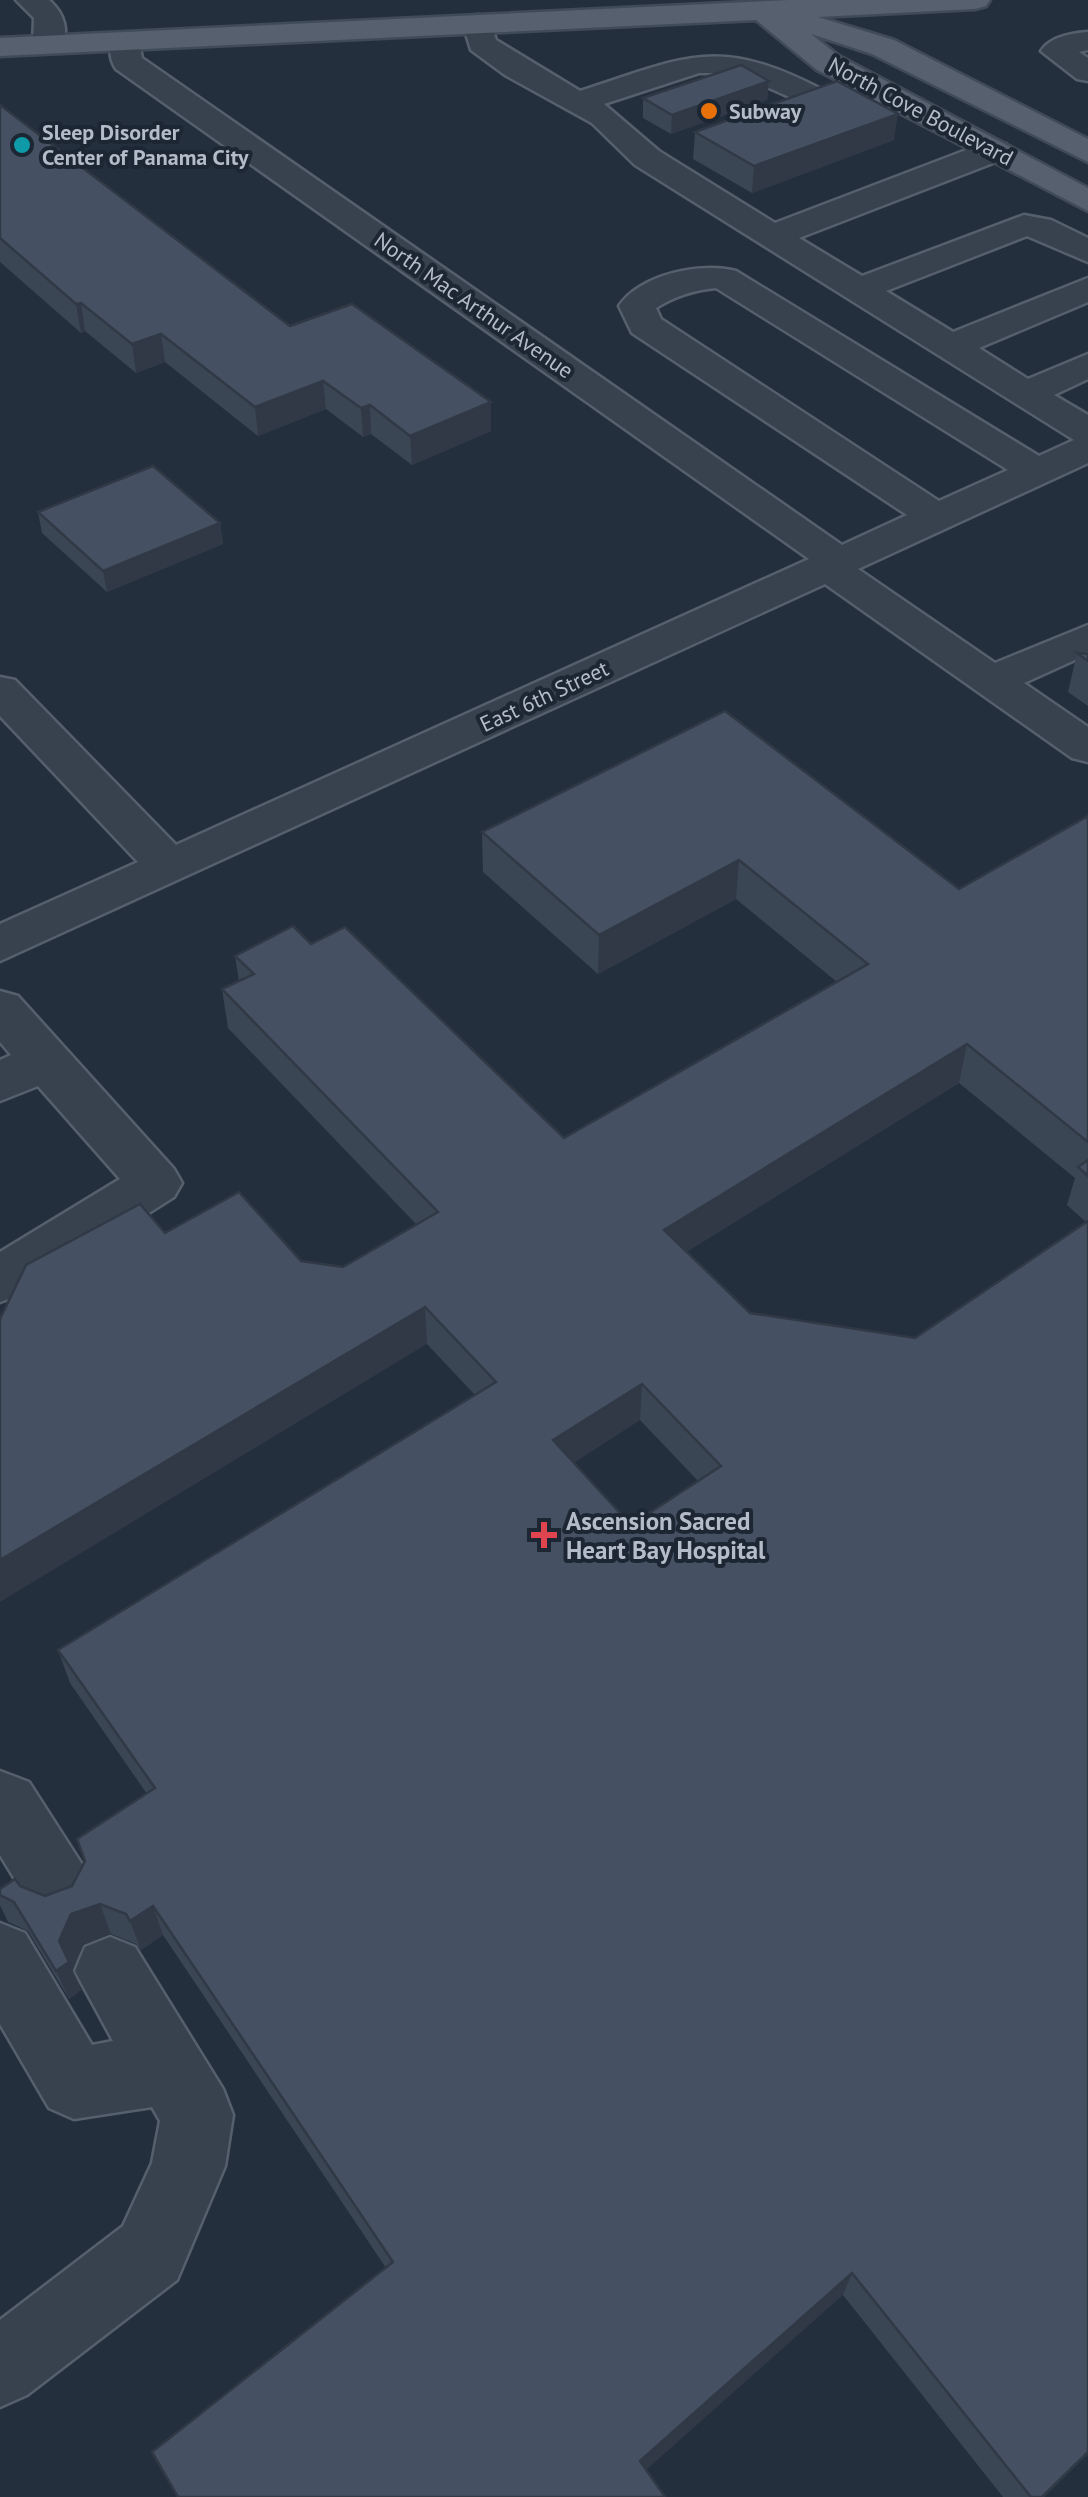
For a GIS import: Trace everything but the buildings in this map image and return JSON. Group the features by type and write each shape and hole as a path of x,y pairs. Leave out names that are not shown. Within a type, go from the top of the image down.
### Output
{"main road":[{"path":"0,46 478,24 754,5 976,0"},
{"name":"North Cove Boulevard","path":"754,5 828,63 1088,200"},
{"name":"North Cove Boulevard","path":"754,5 883,47 1088,152"}],"street":[{"path":"31,0 49,16 48,44"},
{"path":"478,24 482,44 516,68 604,116 647,158 1088,432"},
{"name":"North Mac Arthur Avenue","path":"126,40 127,62 1088,748"},
{"path":"1088,41 1056,51 1088,72"},
{"path":"578,102 712,62 764,71 814,98"},
{"path":"777,112 862,81"},
{"path":"647,158 684,145"},
{"path":"772,236 994,151"},
{"path":"858,290 1024,225 1051,232 1088,252"},
{"path":"937,516 646,325 637,306 687,282 724,278 1037,471"},
{"path":"950,347 1088,290"},
{"path":"1025,394 1088,365"},
{"name":"East 6th Street","path":"0,944 1088,448"},
{"path":"994,680 1088,638"},
{"path":"0,690 170,867"},
{"path":"0,1009 23,1071 156,1183 0,1280"},
{"path":"2,1808 59,1889"},
{"path":"0,1957 74,2083 170,2069"},
{"path":"0,2368 150,2253 188,2166 198,2114 110,1971"}],"place":[{"name":"Subway","path":"709,111"},
{"name":"Sleep Disorder Center of Panama City","path":"22,145"},
{"name":"Ascension Sacred Heart Bay Hospital","path":"544,1535"}]}
